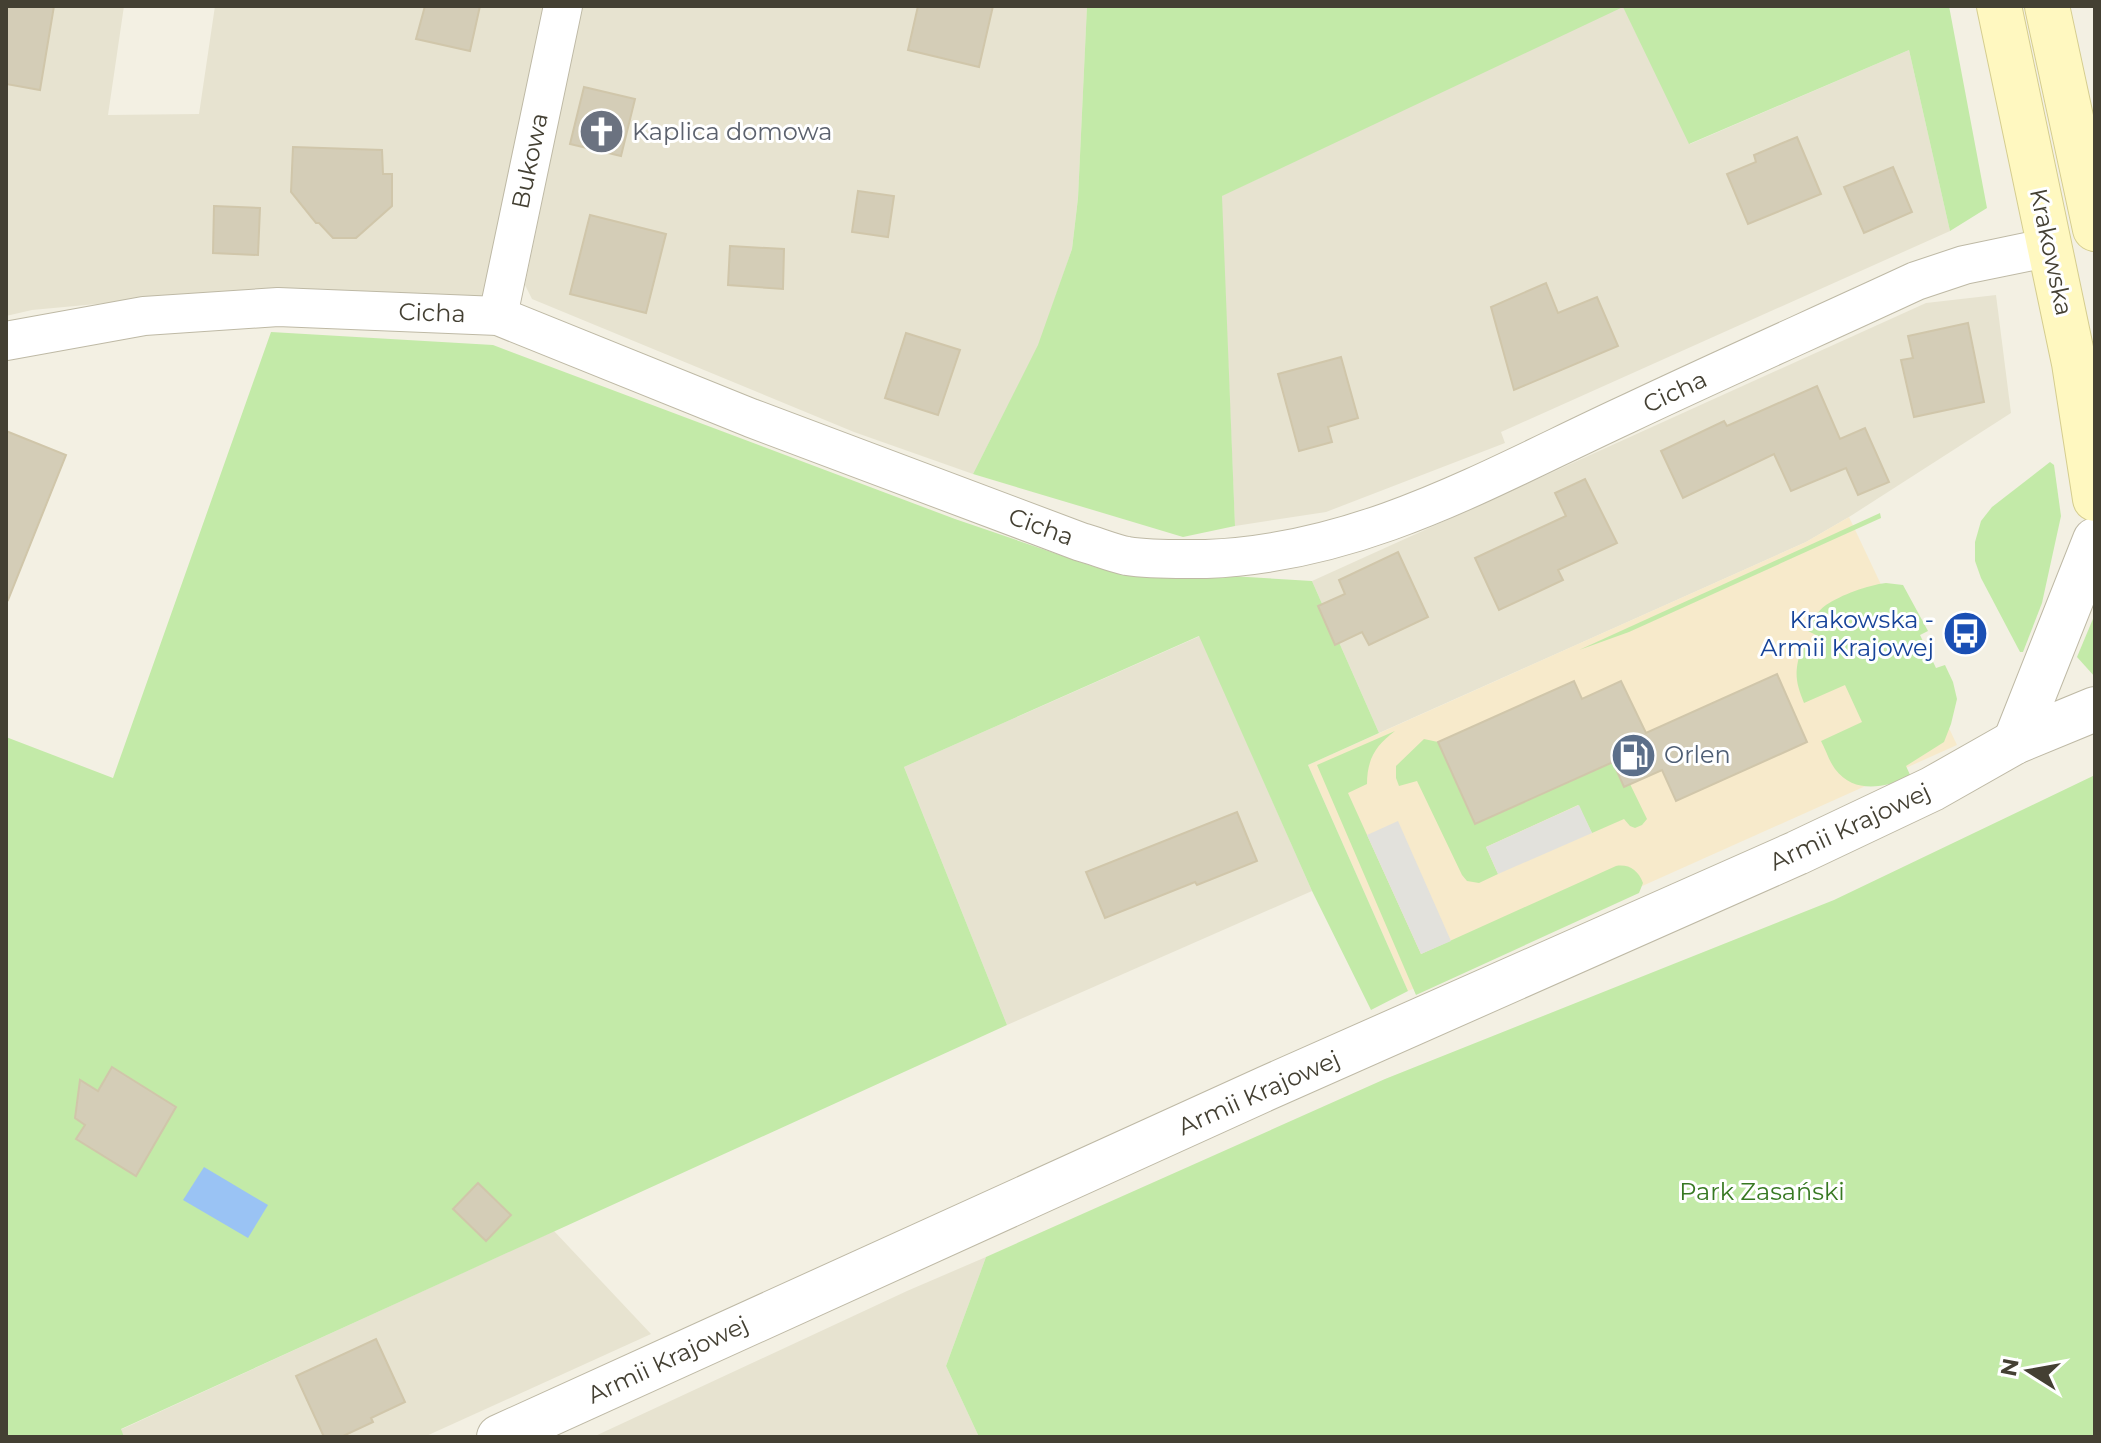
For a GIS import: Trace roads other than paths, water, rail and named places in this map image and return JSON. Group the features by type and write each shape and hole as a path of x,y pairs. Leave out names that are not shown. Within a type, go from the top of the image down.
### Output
{"main road":[{"name":"Krakowska","path":"1999,6 2074,363 2095,499"},
{"name":"Krakowska","path":"2047,6 2095,229"}],"street":[{"name":"Bukowa","path":"498,316 563,6"},
{"name":"Cicha","path":"6,341 144,316 278,307 498,316 751,418 1081,542 1127,556 1173,560 1218,558 1302,548 1403,518 1504,474 1622,416 1916,281 1964,265 2051,247"},
{"path":"2015,742 2095,540"},
{"name":"Armii Krajowej","path":"499,1437 1267,1088 1843,832 1932,789 2015,742 2095,709"}],"water":[{"path":"204,1167 268,1205 248,1238 183,1200"}],"place":[{"name":"Kaplica domowa","path":"601,132"},
{"name":"Krakowska - Armii Krajowej","path":"1965,634"},
{"name":"Orlen","path":"1633,755"}],"park label":[{"name":"Park Zasański","path":"1762,1192"}]}
